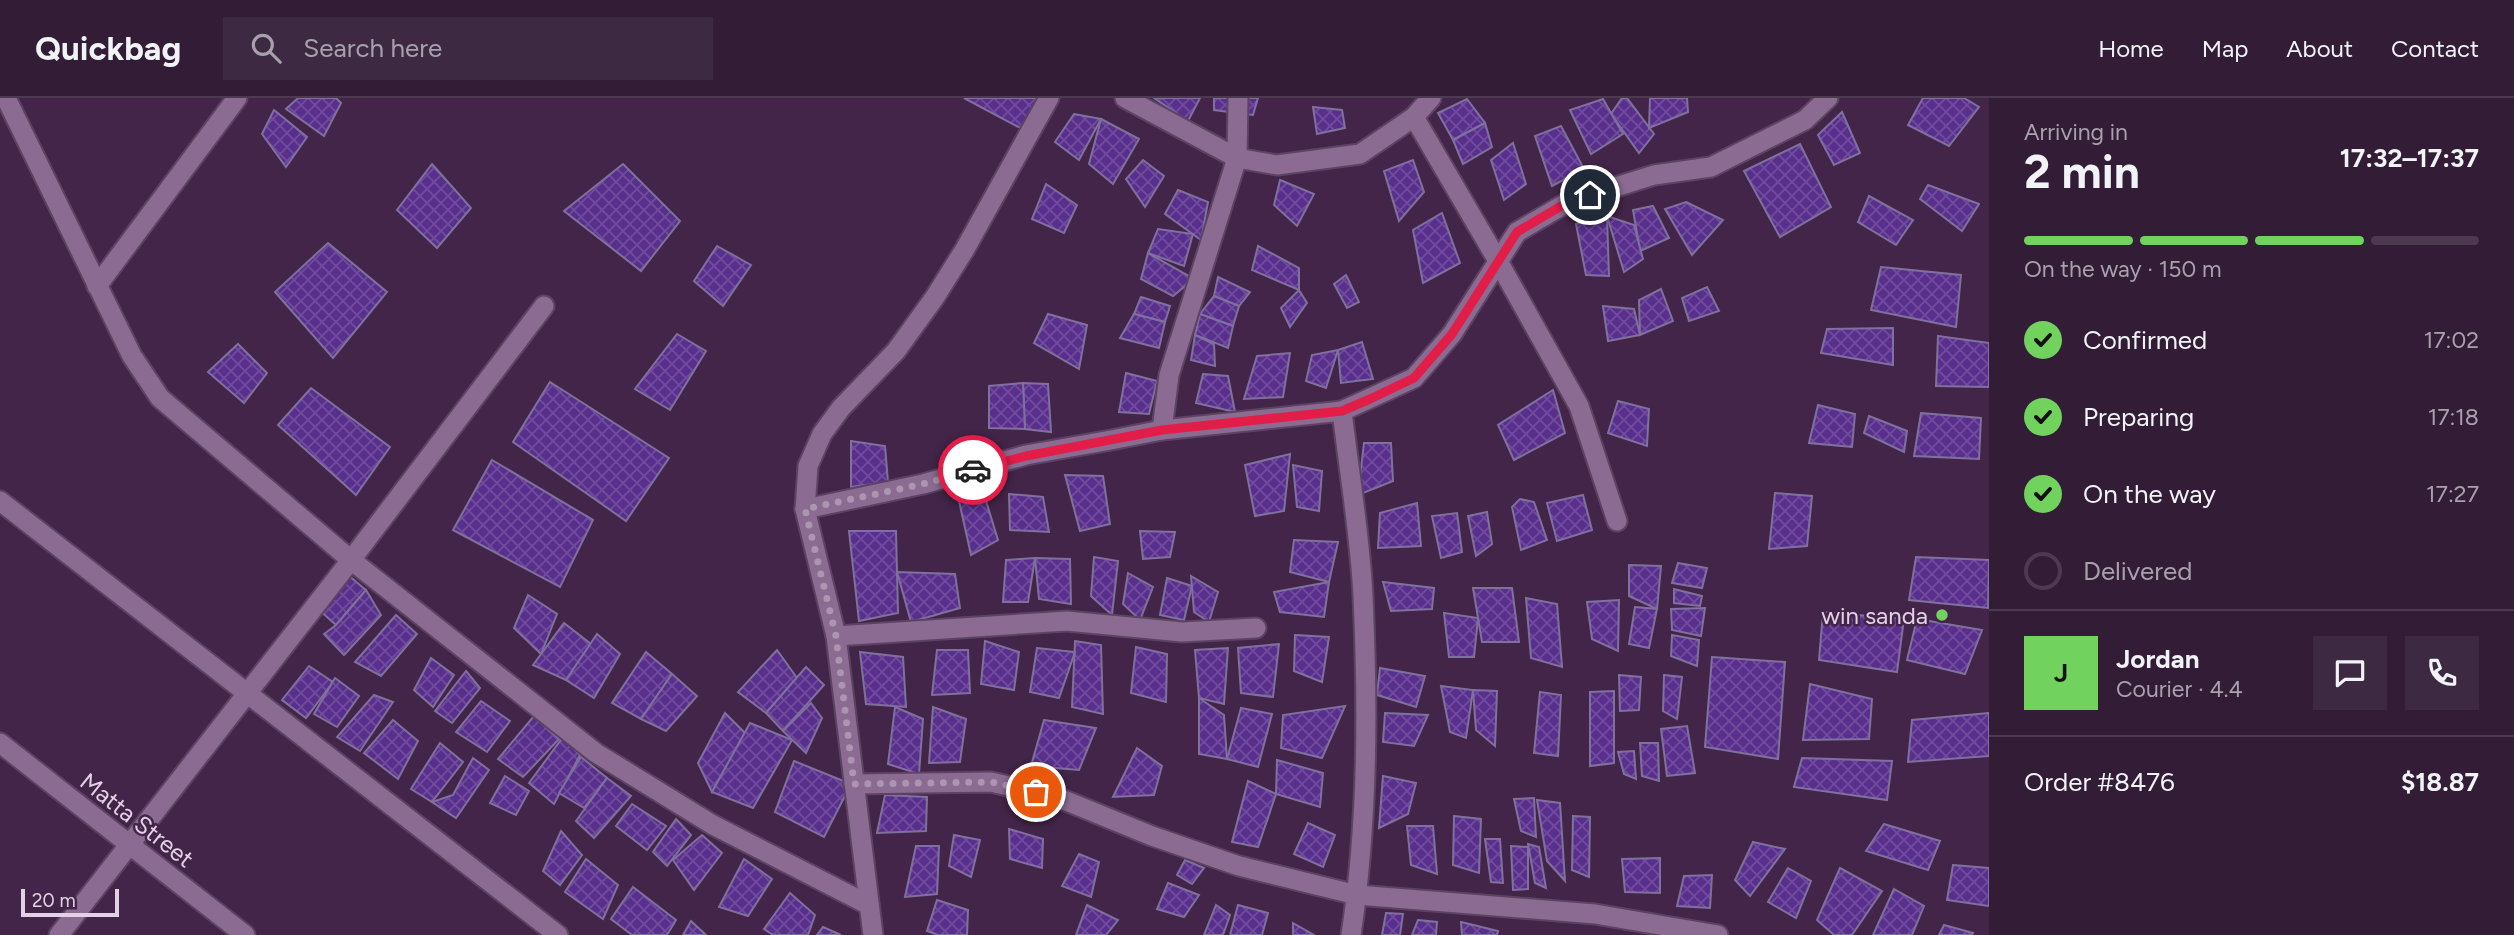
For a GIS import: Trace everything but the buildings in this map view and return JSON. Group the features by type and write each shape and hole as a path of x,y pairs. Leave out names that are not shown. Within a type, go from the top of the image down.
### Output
{"street":[{"path":"6,98 132,356 160,398 351,560 596,753 713,825 869,905"},
{"path":"97,286 237,98"},
{"path":"873,935 836,636 805,509 808,466 822,434 841,408 896,351 935,297 965,249 1049,98"},
{"path":"1125,98 1237,158 1277,165 1360,154 1413,117 1431,98"},
{"path":"1162,430 1170,374 1237,158 1238,98"},
{"path":"805,509 923,484 1026,456 1162,430 1342,411 1414,378 1452,334 1517,232 1568,202 1654,175 1712,167 1805,120 1828,98"},
{"path":"1413,117 1579,406 1617,521"},
{"path":"60,935 544,306"},
{"path":"1342,411 1363,594 1366,758 1357,895 1351,935"},
{"path":"0,501 558,935"},
{"path":"836,636 1067,621 1182,632 1256,628"},
{"name":"Matta Street","path":"0,743 245,935"},
{"path":"854,784 991,782 1059,798 1152,836 1239,866 1357,895 1595,914 1718,935"}],"way so far":[{"path":"973,470 923,484 805,509 836,636 854,784 991,782 1036,792"}],"place":[{"name":"win sanda","path":"1942,615"}],"route":[{"path":"973,470 1026,456 1162,430 1342,411 1370,399 1414,378 1452,334 1517,232 1568,202 1590,195"}]}
